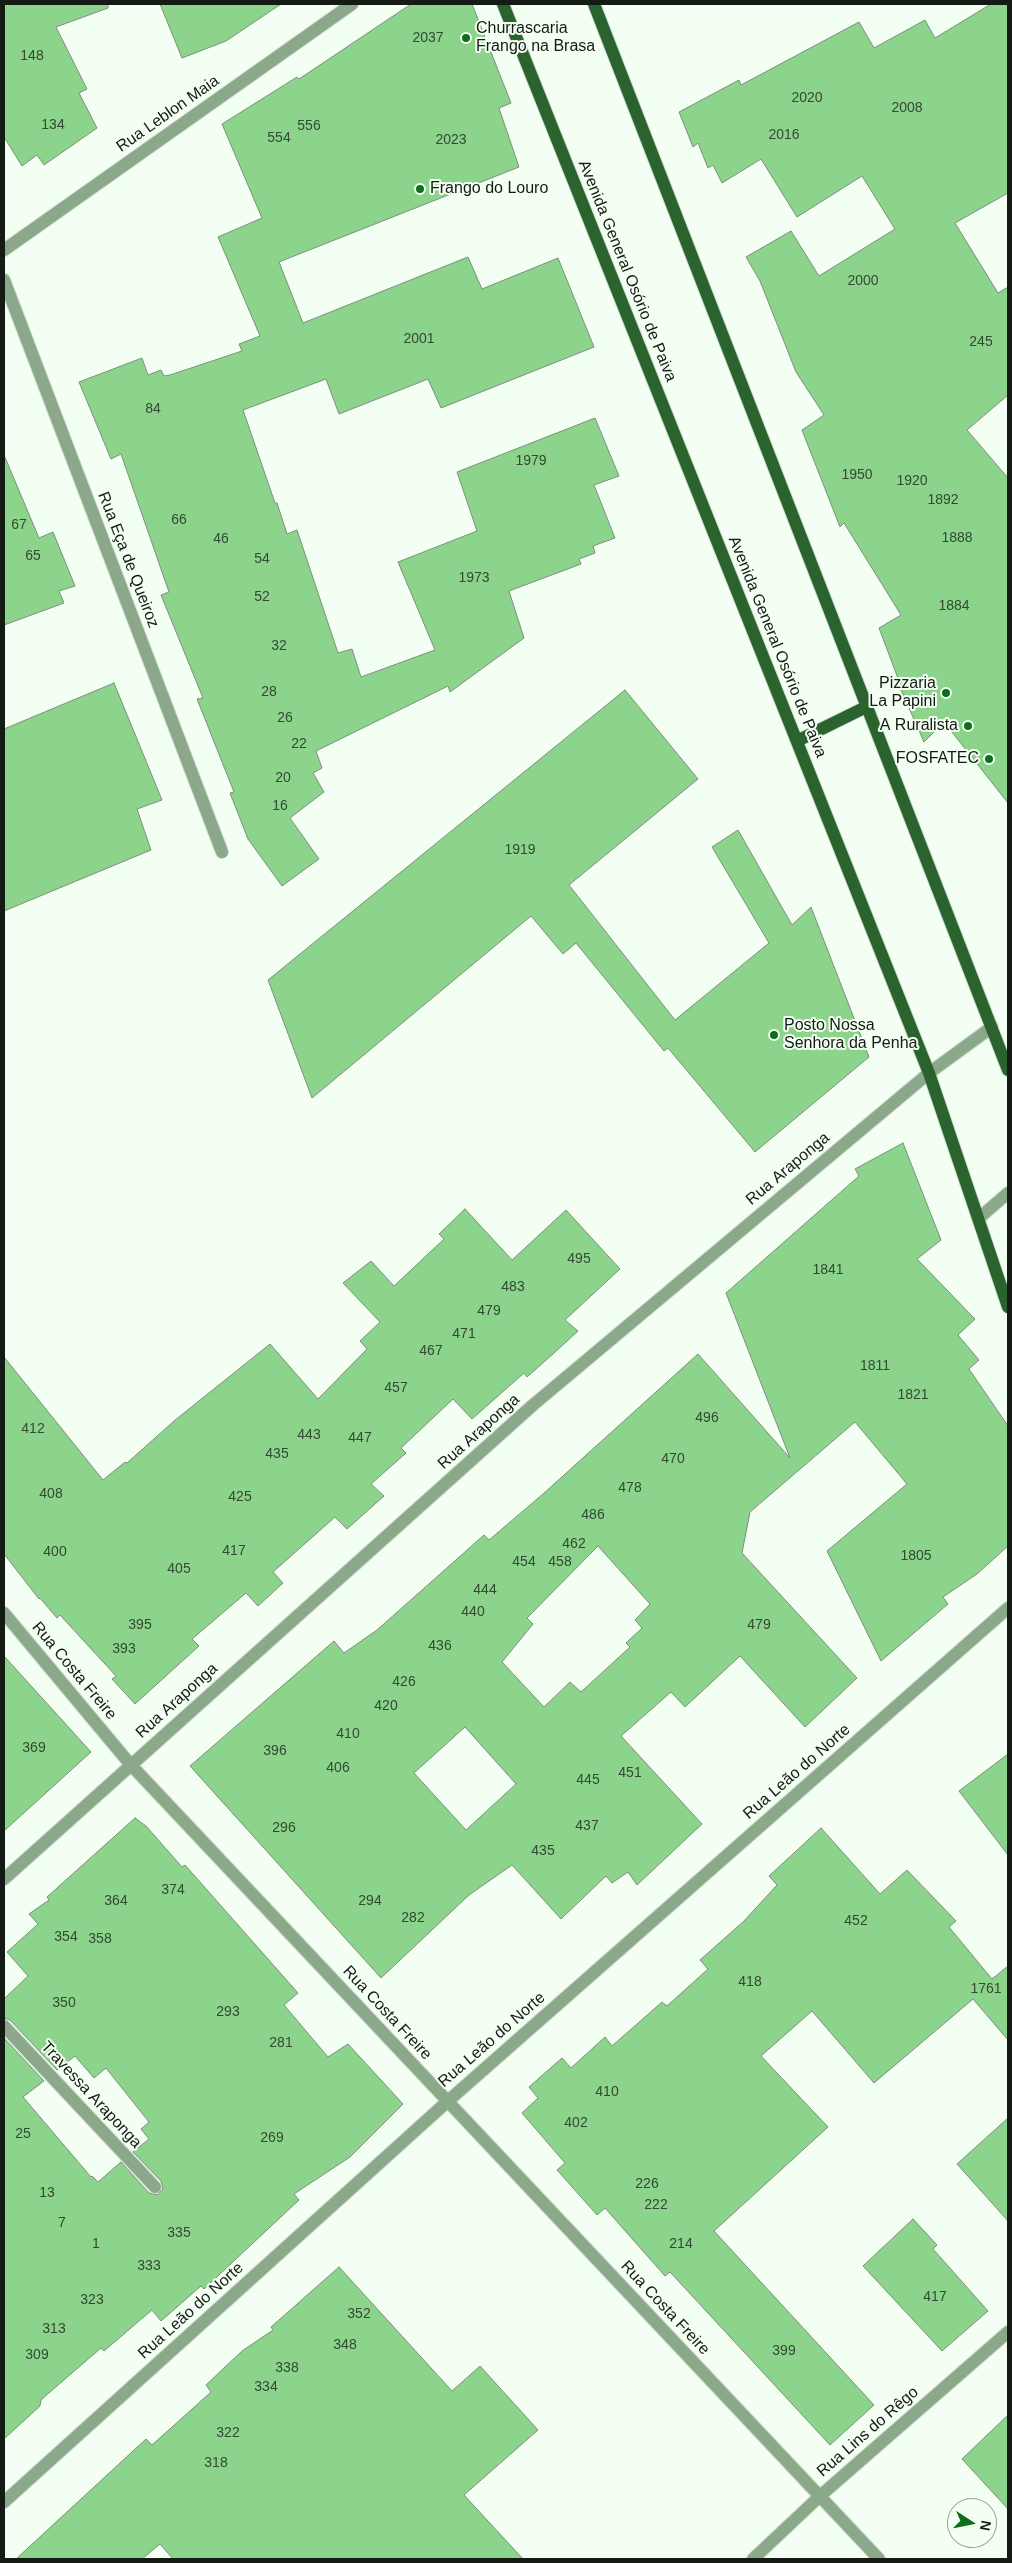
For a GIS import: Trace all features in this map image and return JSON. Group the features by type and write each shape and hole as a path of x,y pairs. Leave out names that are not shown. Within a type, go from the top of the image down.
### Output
{"main road":[{"name":"Avenida General Osório de Paiva","path":"503,4 929,1072 1008,1306"},
{"path":"594,4 1008,1070"},
{"path":"797,741 866,707"}],"street":[{"name":"Rua Leblon Maia","path":"4,250 352,4"},
{"name":"Rua Eça de Queiroz","path":"4,280 222,852"},
{"name":"Rua Araponga","path":"4,1879 130,1764 534,1406 929,1072 992,1027"},
{"path":"978,1218 1008,1193"},
{"name":"Rua Leão do Norte","path":"4,2502 448,2101 1008,1608"},
{"name":"Rua Costa Freire","path":"4,1613 130,1764 879,2559"},
{"name":"Travessa Araponga","path":"4,2026 155,2186"},
{"name":"Rua Lins do Rêgo","path":"753,2559 820,2496 1008,2332"}],"building":[{"path":"4,4 108,4 108,8 56,27 87,89 79,93 97,128 44,165 37,155 22,166 4,137"},
{"path":"160,4 281,4 226,41 182,58"},
{"path":"411,4 472,4 511,103 499,108 519,167 279,262 303,323 468,257 482,289 558,258 594,347 441,408 428,379 339,414 326,379 243,410 275,503 277,503 287,534 297,530 338,653 352,649 361,677 435,650 398,562 477,531 457,472 595,418 619,476 594,485 615,538 593,546 595,553 579,559 581,564 509,591 524,638 450,692 448,686 316,751 322,768 313,773 324,792 290,818 319,859 282,886 248,839 230,793 234,792 197,699 203,698 161,595 169,592 121,454 111,459 79,382 142,358 148,375 161,370 164,376 170,375 242,351 239,344 260,336 218,237 262,218 222,124 297,77 299,79"},
{"path":"991,4 1008,4 1008,193 955,223 998,293 1008,287 1008,395 967,430 1008,478 1008,803 944,722 924,742 901,690 879,628 901,615 844,523 840,527 802,430 824,415 796,372 760,281 746,257 791,231 819,276 895,229 862,176 797,217 761,159 722,183 713,165 708,168 698,143 693,147 679,112 739,80 741,85 859,22 874,48 925,20 935,38"},
{"path":"4,455 39,538 53,532 75,586 59,591 64,603 4,625"},
{"path":"114,683 162,800 137,809 151,850 4,911 4,729"},
{"path":"625,690 698,779 569,885 675,1020 769,943 712,847 738,830 792,925 811,907 869,1057 755,1152 668,1048 664,1051 576,943 563,954 531,916 312,1098 268,980"},
{"path":"903,1143 941,1240 917,1259 975,1319 958,1335 979,1360 969,1369 1008,1426 1008,1546 977,1574 943,1597 948,1604 881,1661 827,1551 907,1484 855,1422 750,1512 742,1553 857,1678 805,1727 740,1656 685,1707 671,1692 621,1736 702,1824 637,1885 628,1872 612,1883 606,1876 561,1919 512,1865 469,1895 381,1978 190,1766 334,1641 344,1653 377,1630 484,1535 489,1540 543,1494 698,1354 790,1458 726,1293 859,1176 855,1169","holes":["598,1546 650,1604 635,1620 642,1628 626,1643 630,1647 581,1692 570,1682 544,1707 502,1662 533,1624 527,1618","465,1727 516,1784 466,1830 414,1773"]},
{"path":"465,1209 512,1260 566,1210 620,1269 565,1320 578,1331 553,1354 527,1377 524,1373 472,1419 453,1399 401,1448 406,1453 371,1484 384,1496 347,1529 335,1517 273,1572 283,1583 258,1606 246,1593 192,1639 199,1646 135,1704 112,1679 116,1676 60,1615 57,1618 39,1599 4,1554 4,1357 103,1480 125,1462 127,1463 174,1421 270,1344 318,1399 367,1349 360,1341 380,1322 343,1283 371,1261 394,1286 444,1239 439,1234"},
{"path":"4,1656 91,1752 4,1831"},
{"path":"1008,1754 1008,1855 959,1791"},
{"path":"135,1818 146,1826 182,1867 185,1865 298,1993 284,2005 328,2057 348,2044 403,2104 350,2157 294,2194 299,2200 204,2289 201,2286 161,2321 152,2310 104,2351 101,2348 41,2400 40,2406 4,2439 4,2038 44,2081 23,2097 91,2177 98,2182 121,2162 149,2193 157,2195 163,2189 161,2181 133,2152 149,2139 141,2129 149,2122 106,2068 94,2078 75,2056 57,2070 10,2020 4,2018 4,1999 28,1976 7,1952 38,1924 29,1914 49,1900 47,1897"},
{"path":"821,1828 880,1894 907,1870 956,1921 949,1927 992,1979 1008,1966 1008,2040 973,1999 874,2083 812,2011 761,2056 828,2127 714,2231 874,2405 830,2445 670,2272 665,2276 605,2208 597,2215 557,2170 565,2163 522,2113 538,2098 529,2087 562,2058 571,2068 605,2037 612,2046 662,2002 667,2006 708,1969 700,1960 744,1921 777,1885 769,1876"},
{"path":"1008,2118 1008,2221 957,2164"},
{"path":"913,2219 937,2245 933,2249 988,2311 942,2351 863,2266"},
{"path":"339,2267 452,2391 480,2366 538,2430 464,2495 523,2559 173,2559 160,2544 142,2559 16,2559 146,2439 152,2445 211,2392 206,2385 242,2351 273,2330 271,2327"},
{"path":"1008,2415 1008,2509 962,2459"}],"place":[{"name":"Churrascaria Frango na Brasa","path":"466,38"},
{"name":"Frango do Louro","path":"420,189"},
{"name":"Pizzaria La Papini","path":"946,693"},
{"name":"A Ruralista","path":"968,726"},
{"name":"FOSFATEC","path":"989,759"},
{"name":"Posto Nossa Senhora da Penha","path":"774,1035"}]}
